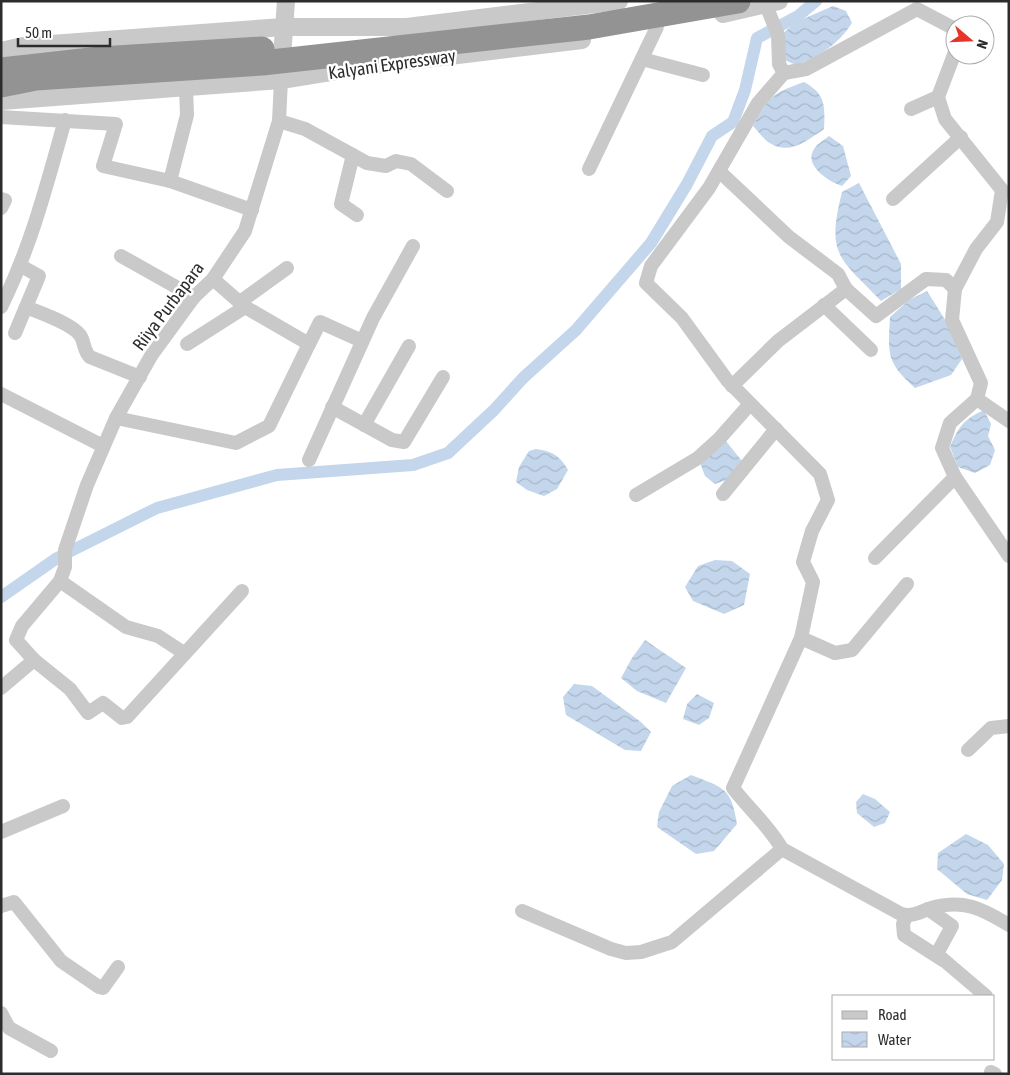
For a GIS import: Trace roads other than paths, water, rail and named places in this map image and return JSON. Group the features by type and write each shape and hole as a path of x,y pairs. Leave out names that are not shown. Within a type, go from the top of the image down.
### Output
{"highway":[{"name":"Kalyani Expressway","path":"1,70 100,58 429,37 591,21 698,1"},
{"name":"Kalyani Expressway","path":"1,85 36,78 262,63 589,27 738,1"}],"street":[{"path":"281,80 286,1"},
{"name":"Kalyani Expressway","path":"1,50 23,46 283,35 406,27 619,1"},
{"path":"773,3 779,64 784,73"},
{"name":"Kalyani Expressway","path":"1,101 281,80 368,66 585,40 773,3"},
{"path":"945,24 917,9 806,69 784,73 758,102 709,188 651,266 646,283 682,318 732,386 820,474 828,500 812,531 802,562 813,582 801,638 733,788 748,808 776,838 782,849 906,916 944,905 964,904 988,912 1009,925"},
{"path":"589,169 657,27"},
{"path":"642,60 703,75"},
{"path":"950,65 938,96 945,119 1005,190 997,222 976,249 955,289 952,320 981,383 977,400 950,423 942,448 954,477 1009,556"},
{"name":"Riiya Purbapara","path":"60,581 65,567 65,550 86,485 116,418 151,356 194,297 214,279 245,231 279,121 281,80"},
{"path":"170,180 187,115 186,88"},
{"path":"911,109 938,96"},
{"path":"1,117 116,124 103,166 170,180 252,210"},
{"path":"1,307 6,284 21,266 32,238 64,120"},
{"path":"279,121 305,129 367,163 386,166 396,161 411,164 447,191"},
{"path":"893,199 961,137"},
{"path":"353,155 340,204 357,215"},
{"path":"719,171 789,237 838,274 846,288 876,316 926,279 946,280 955,289"},
{"path":"1,199 5,200 1,208"},
{"path":"309,460 362,341 414,246"},
{"path":"122,256 194,297"},
{"path":"15,333 39,276 21,266"},
{"path":"187,344 243,305 287,268"},
{"path":"214,279 243,305 309,344"},
{"path":"732,386 778,341 846,288"},
{"path":"824,305 871,350"},
{"path":"26,307 80,334 86,353 90,357 140,377"},
{"path":"116,418 236,443 269,426 320,322 362,341"},
{"path":"364,425 409,346"},
{"path":"332,407 398,442 404,442 443,377"},
{"path":"1,394 103,446"},
{"path":"977,400 1009,421"},
{"path":"636,495 698,458 719,439 750,404"},
{"path":"723,494 776,429"},
{"path":"875,558 954,477"},
{"path":"184,653 158,636 126,627 60,581 22,626 16,636 16,640 34,660 70,689 88,713 103,703 124,718 130,715 242,591"},
{"path":"801,638 834,653 852,650 907,584"},
{"path":"1,688 34,660"},
{"path":"968,750 991,728 1009,726"},
{"path":"1,832 63,806"},
{"path":"522,911 611,949 626,953 660,948 684,934 782,849"},
{"path":"1,906 14,902 62,961 99,987 103,988 118,967"},
{"path":"928,909 952,926 939,950 939,956 943,960"},
{"path":"906,916 903,924 904,935 943,960 985,995"},
{"path":"1,1013 9,1028 51,1051"}],"water":[{"path":"833,6 846,11 852,23 847,31 820,54 796,65 782,59 781,35 796,22"},
{"path":"804,82 817,91 823,101 824,129 798,145 784,148 777,147 766,140 753,126 763,108 773,97 785,89"},
{"path":"829,136 843,146 851,176 842,186 819,172 812,161 814,149"},
{"path":"859,183 901,264 901,289 881,301 846,264 836,243 837,213 842,192"},
{"path":"927,291 949,326 962,359 951,375 915,388 899,371 891,357 889,349 890,317 909,300"},
{"path":"984,410 991,424 988,436 995,450 990,465 975,473 958,467 950,447 962,424"},
{"path":"725,440 742,461 732,478 715,484 705,476 699,460"},
{"path":"536,449 555,455 568,470 557,489 544,496 527,490 516,482 519,467 529,451"},
{"path":"715,560 732,561 750,574 744,605 724,614 693,601 685,587 698,566"},
{"path":"645,640 686,668 666,703 637,691 621,678"},
{"path":"574,684 592,686 641,722 651,732 641,751 625,750 566,715 563,697"},
{"path":"697,694 714,703 709,718 699,725 683,719 687,704"},
{"path":"691,775 724,790 729,796 735,812 737,824 714,851 696,854 657,827 659,812 672,786"},
{"path":"863,794 875,799 890,812 885,823 874,827 857,813 856,802"},
{"path":"966,834 988,845 1004,864 1002,880 987,900 967,894 937,869 938,853"}],"waterway":[{"path":"1,597 57,558 157,508 277,475 413,465 448,453 494,410 523,378 576,330 651,243 687,184 712,136 733,122 745,90 757,38 798,16 816,1"}]}
